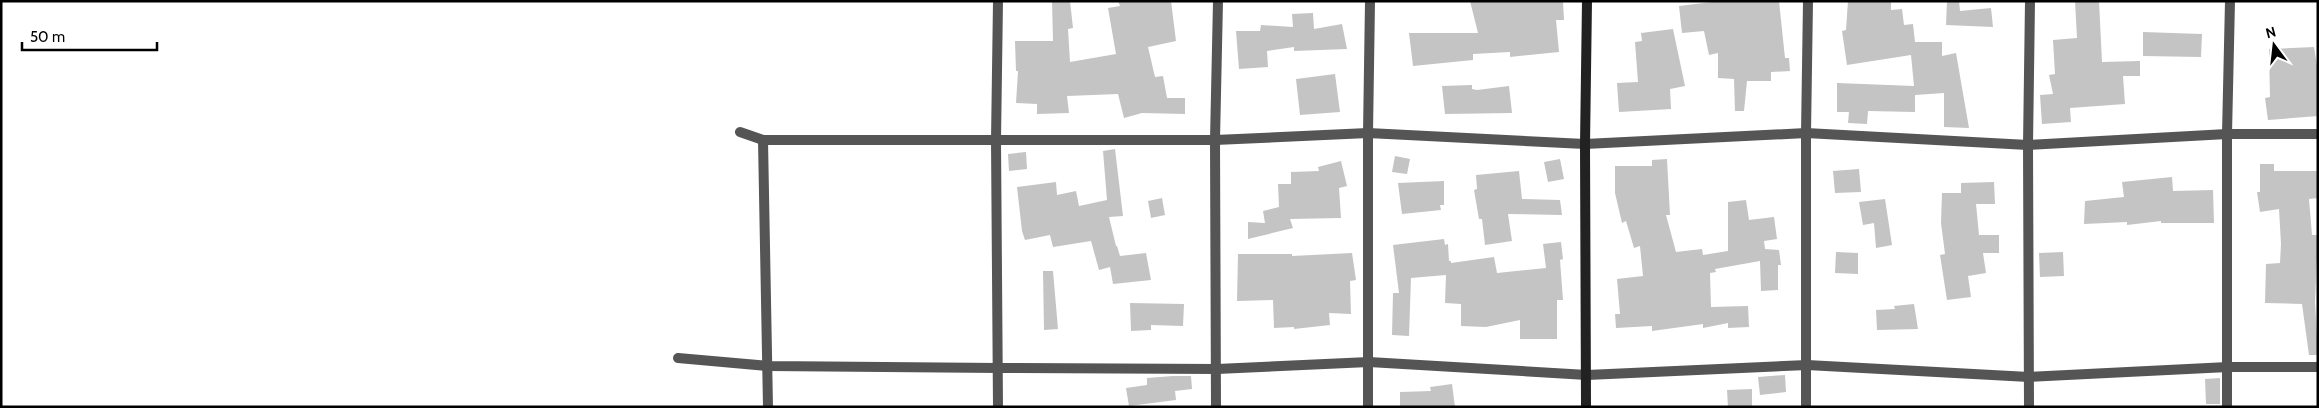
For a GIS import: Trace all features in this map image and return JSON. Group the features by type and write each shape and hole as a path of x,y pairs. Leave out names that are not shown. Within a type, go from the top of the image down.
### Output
{"street":[{"path":"998,1 996,140 998,407"},
{"path":"1216,407 1215,140 1218,1"},
{"path":"1368,407 1370,1"},
{"path":"1586,407 1584,144 1587,1"},
{"path":"1806,407 1808,1"},
{"path":"2029,407 2028,145 2030,1"},
{"path":"2227,407 2227,134 2230,1"},
{"path":"740,132 763,140 1215,140 1368,133 1584,144 1806,133 2028,145 2227,134 2318,134"},
{"path":"763,140 768,407"},
{"path":"678,358 768,366 999,368 1217,369 1369,362 1587,375 1807,365 2029,377 2228,367 2318,367"}],"building":[{"path":"1052,1 1070,1 1073,28 1068,29 1070,62 1116,54 1108,8 1120,6 1118,1 1171,1 1176,41 1148,47 1155,77 1163,76 1167,98 1185,98 1185,114 1142,113 1124,118 1118,94 1067,96 1069,113 1037,114 1037,104 1016,103 1018,71 1016,71 1015,41 1053,41"},
{"path":"1470,1 1563,1 1564,20 1556,20 1559,52 1510,57 1510,52 1473,54 1473,60 1413,66 1409,33 1478,33"},
{"path":"1720,1 1779,1 1785,58 1789,58 1790,71 1771,72 1771,81 1747,81 1744,111 1735,111 1734,79 1718,78 1718,53 1709,55 1704,31 1682,33 1679,6"},
{"path":"1848,1 1891,1 1891,10 1902,9 1904,25 1913,24 1915,42 1942,42 1942,56 1956,53 1969,128 1944,127 1944,93 1915,95 1915,112 1868,111 1867,124 1848,123 1849,112 1837,112 1837,83 1914,86 1911,55 1847,65 1842,31 1846,30"},
{"path":"1947,1 1959,1 1960,11 1991,8 1993,27 1946,25"},
{"path":"2075,1 2099,1 2102,62 2140,61 2140,76 2123,76 2125,104 2070,108 2071,122 2042,124 2040,95 2053,94 2049,75 2055,74 2053,40 2077,38"},
{"path":"1313,13 1314,29 1342,24 1347,49 1294,51 1294,47 1267,51 1268,67 1239,69 1236,31 1260,31 1261,25 1293,27 1292,14"},
{"path":"1673,29 1685,86 1670,89 1671,109 1619,112 1617,83 1638,82 1635,42 1642,41 1641,33"},
{"path":"2143,32 2202,34 2201,57 2143,56"},
{"path":"2314,47 2318,72 2318,116 2268,120 2265,98 2270,97 2269,49"},
{"path":"1335,74 1340,112 1300,115 1296,79"},
{"path":"1472,85 1472,89 1477,90 1509,86 1512,113 1445,114 1442,86"},
{"path":"1115,149 1123,216 1109,217 1116,246 1120,256 1146,253 1151,280 1113,284 1110,267 1099,270 1091,241 1053,247 1050,235 1025,240 1022,231 1017,187 1056,182 1057,195 1076,191 1079,206 1107,200 1103,151"},
{"path":"1026,152 1027,169 1009,171 1008,154"},
{"path":"1395,156 1410,159 1407,174 1392,172"},
{"path":"1560,159 1564,179 1548,182 1544,162"},
{"path":"1667,159 1670,215 1666,215 1676,252 1702,249 1703,255 1728,251 1728,202 1746,200 1749,220 1774,217 1777,239 1764,241 1765,249 1779,250 1781,265 1778,265 1778,290 1761,291 1760,261 1715,269 1716,272 1710,273 1711,307 1748,306 1749,327 1728,328 1728,323 1703,328 1703,324 1652,331 1652,326 1616,328 1615,314 1620,314 1617,279 1643,276 1640,246 1634,248 1626,221 1622,223 1615,193 1615,166 1652,166 1652,160"},
{"path":"1341,161 1347,186 1339,188 1341,218 1290,219 1293,228 1248,239 1248,222 1265,223 1263,211 1279,207 1278,184 1291,184 1291,172 1319,171 1318,167"},
{"path":"2260,164 2274,164 2274,171 2318,171 2318,198 2309,199 2312,235 2318,235 2315,302 2318,355 2309,355 2302,304 2265,303 2266,264 2280,263 2281,244 2279,209 2260,212 2257,192 2260,192"},
{"path":"1859,169 1861,192 1835,193 1833,171"},
{"path":"1519,171 1522,199 1560,200 1562,215 1508,214 1512,241 1485,245 1482,219 1479,219 1474,190 1477,189 1476,175"},
{"path":"2172,177 2173,191 2213,190 2214,223 2161,223 2161,221 2127,225 2127,222 2084,224 2085,201 2124,197 2122,182"},
{"path":"1444,181 1444,205 1440,205 1441,210 1402,214 1398,183"},
{"path":"1994,182 1995,204 1976,204 1979,235 1999,235 1999,253 1983,253 1986,273 1968,276 1971,297 1947,300 1940,255 1945,254 1941,223 1942,193 1961,193 1961,183"},
{"path":"1162,198 1165,215 1151,218 1148,201"},
{"path":"1885,199 1892,245 1876,248 1874,223 1863,225 1859,202"},
{"path":"1444,239 1445,245 1448,244 1449,261 1451,263 1494,257 1497,273 1546,268 1543,244 1561,242 1563,259 1560,260 1563,300 1557,300 1557,339 1520,339 1520,320 1486,327 1461,326 1461,304 1445,303 1446,275 1411,278 1409,336 1392,335 1393,293 1399,293 1393,245"},
{"path":"1836,252 1858,253 1858,274 1835,273"},
{"path":"2063,252 2064,276 2040,277 2039,253"},
{"path":"1352,253 1356,280 1350,281 1351,314 1329,313 1330,325 1294,329 1294,327 1274,328 1273,300 1237,301 1238,254 1292,254 1292,256"},
{"path":"1043,271 1053,271 1058,329 1044,330"},
{"path":"1130,303 1184,304 1183,326 1151,325 1151,330 1131,331"},
{"path":"1914,304 1918,329 1877,330 1876,310 1895,309 1894,306"},
{"path":"1785,375 1786,392 1760,395 1758,377"},
{"path":"1191,376 1192,389 1175,391 1176,400 1129,406 1126,388 1147,385 1147,378"},
{"path":"2220,378 2220,404 2206,404 2205,379"},
{"path":"1452,384 1455,407 1400,407 1400,392 1431,391 1430,387"},
{"path":"1752,389 1752,407 1728,407 1727,390"}]}
